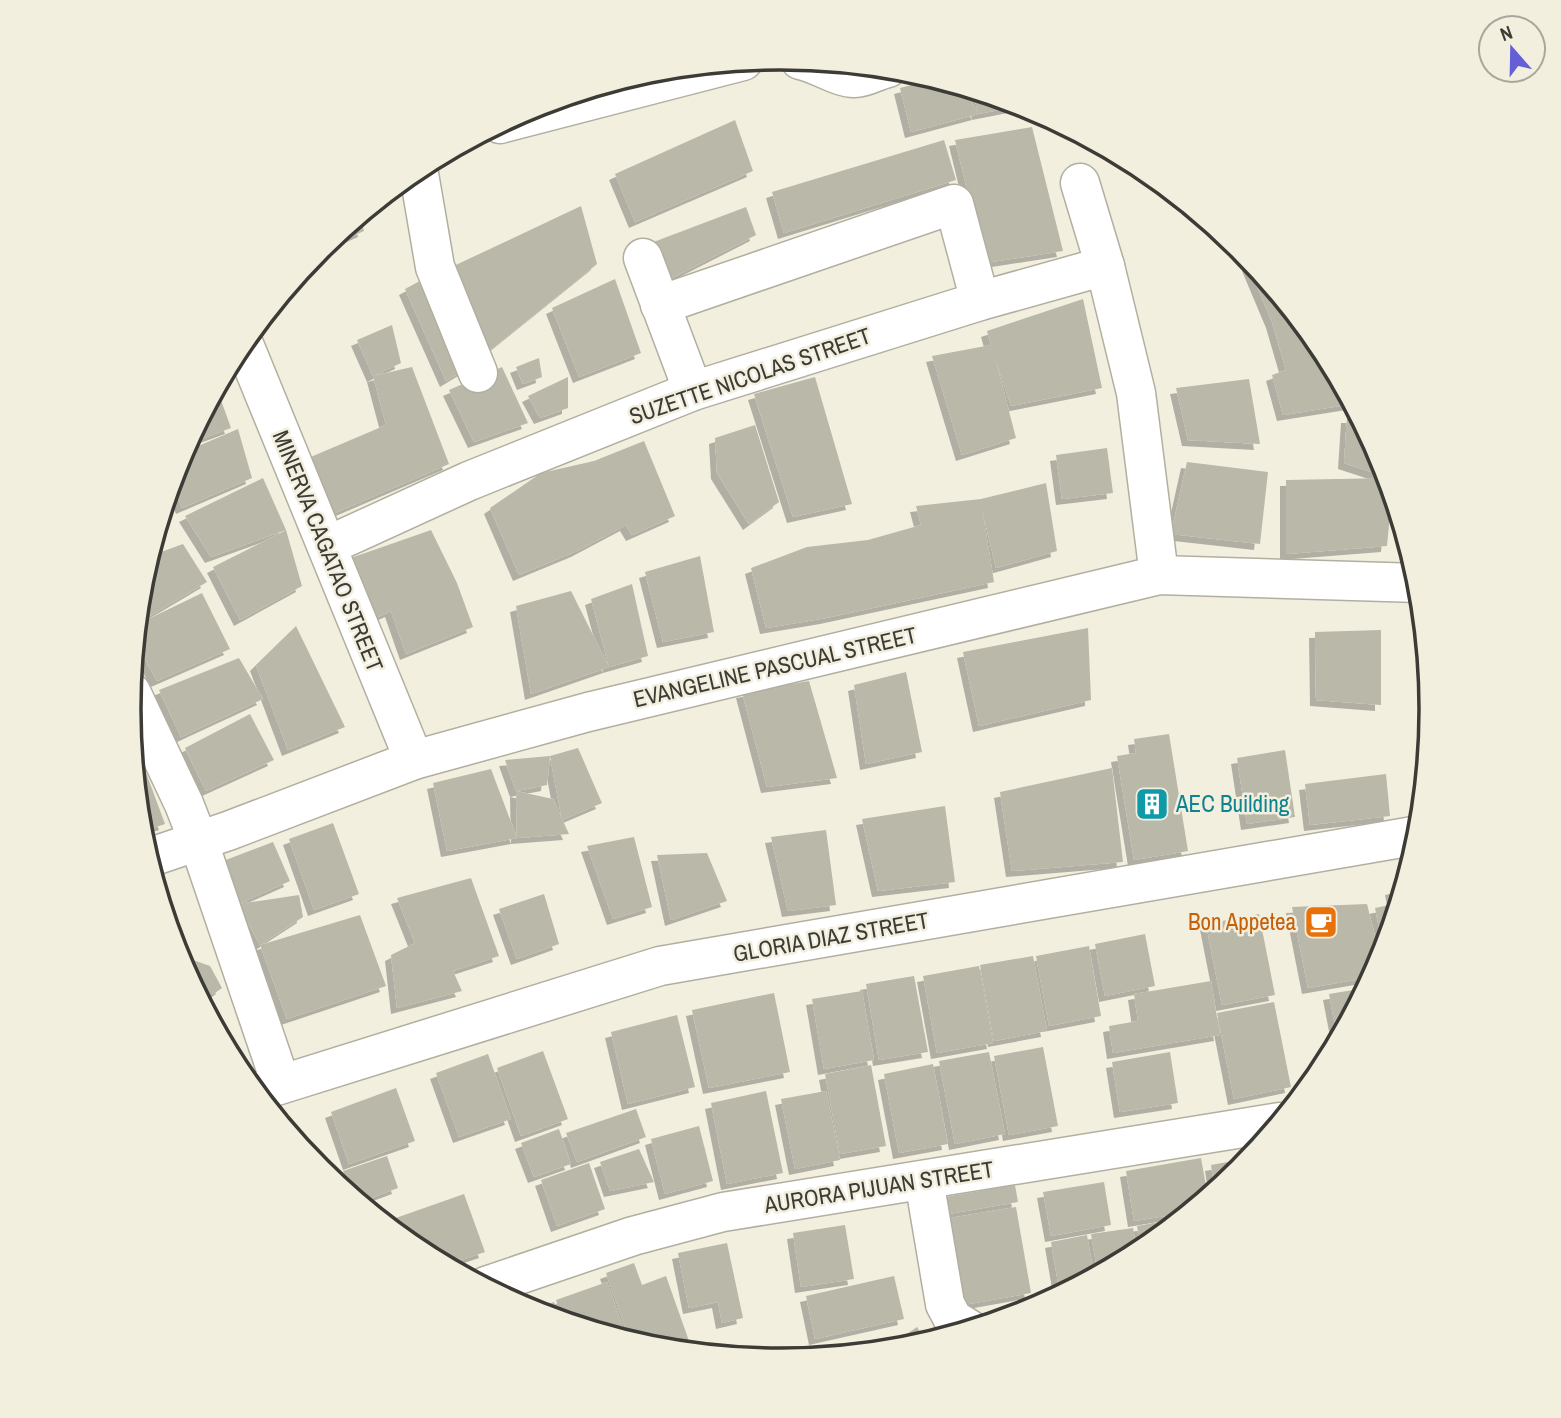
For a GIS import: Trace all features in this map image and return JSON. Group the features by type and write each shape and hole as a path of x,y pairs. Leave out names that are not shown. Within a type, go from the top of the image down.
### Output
{"street":[{"path":"833,72 855,78 865,75"},
{"path":"572,105 673,79"},
{"path":"420,181 435,268 478,373"},
{"path":"1080,183 1105,266 1136,393 1159,575"},
{"path":"660,304 954,204 980,301"},
{"path":"643,258 693,391"},
{"name":"SUZETTE NICOLAS STREET","path":"327,546 469,481 693,391 980,301 1105,266"},
{"name":"MINERVA CAGATAO STREET","path":"248,355 414,760"},
{"name":"EVANGELINE PASCUAL STREET","path":"159,854 228,831 414,760 588,712 1159,575 1407,583"},
{"path":"141,714 198,840 269,1088"},
{"name":"GLORIA DIAZ STREET","path":"269,1088 660,966 1406,837"},
{"name":"AURORA PIJUAN STREET","path":"498,1282 633,1236 723,1212 1266,1124"},
{"path":"924,1180 946,1304 953,1319 959,1322"}],"building":[{"path":"914,84 971,99 978,114 911,132 900,88"},
{"path":"975,101 1001,110 978,114"},
{"path":"735,120 753,171 635,222 615,174"},
{"path":"1032,127 1063,251 985,263 955,140"},
{"path":"944,140 956,180 784,233 772,192"},
{"path":"581,206 597,264 479,359 441,272"},
{"path":"746,207 756,235 664,282 643,246"},
{"path":"363,226 364,231 350,237"},
{"path":"431,275 469,367 446,381 405,289"},
{"path":"615,279 641,353 579,377 552,308"},
{"path":"1255,282 1312,354 1343,405 1283,415 1272,375 1286,370 1272,322"},
{"path":"1083,299 1102,388 1011,406 995,358 1016,438 962,455 932,356 991,345 987,331"},
{"path":"392,325 401,363 373,376 357,340"},
{"path":"539,358 542,377 523,384 516,367"},
{"path":"412,367 449,464 330,515 306,459 386,425 373,376"},
{"path":"502,367 528,423 474,442 449,390"},
{"path":"568,377 568,408 540,418 528,396"},
{"path":"815,377 852,504 793,517 754,394"},
{"path":"1249,379 1260,444 1188,440 1176,388"},
{"path":"221,401 231,428 201,439"},
{"path":"1347,417 1349,417 1374,473 1344,463"},
{"path":"755,425 779,502 749,524 717,473 715,438"},
{"path":"238,429 252,478 182,508 178,497 198,446"},
{"path":"644,441 675,516 632,535 626,525 577,551 519,575 490,508 541,473 594,461"},
{"path":"1107,448 1113,493 1062,499 1056,455"},
{"path":"1187,462 1268,472 1260,544 1171,534"},
{"path":"263,478 286,530 211,557 185,516"},
{"path":"1376,478 1390,517 1387,546 1286,554 1286,480"},
{"path":"1046,483 1057,551 996,568 982,509 994,582 766,628 751,568 807,547 868,540 921,525 916,506 981,499"},
{"path":"286,530 302,586 240,620 213,567"},
{"path":"431,530 457,583 473,627 406,654 391,611 373,619 348,559"},
{"path":"183,544 207,582 149,617 154,584 161,552"},
{"path":"700,556 714,632 663,642 645,572"},
{"path":"632,584 648,656 609,667 591,599"},
{"path":"571,591 609,667 531,694 516,606"},
{"path":"202,593 230,649 157,681 144,657 148,619"},
{"path":"296,626 345,727 288,750 256,665"},
{"path":"1088,628 1091,700 979,726 963,652"},
{"path":"1381,630 1381,705 1316,700 1315,632"},
{"path":"239,658 263,699 181,737 159,690"},
{"path":"906,672 922,752 866,764 854,685"},
{"path":"809,681 837,778 767,787 742,692"},
{"path":"250,714 274,760 206,791 185,748"},
{"name":"AEC Building","path":"1169,734 1188,851 1134,860 1117,756 1136,753 1134,739"},
{"path":"578,748 602,803 562,820 550,756"},
{"path":"1285,750 1295,817 1247,824 1237,758"},
{"path":"550,756 547,785 516,791 505,760"},
{"path":"1112,768 1123,862 1012,871 1000,792"},
{"path":"145,769 165,824 153,828"},
{"path":"491,769 517,838 447,851 433,783"},
{"path":"1386,774 1390,816 1310,825 1305,784"},
{"path":"516,791 553,799 569,834 517,838"},
{"path":"945,806 955,882 878,891 862,819"},
{"path":"333,823 359,894 314,910 289,839"},
{"path":"826,830 836,905 788,911 771,837"},
{"path":"634,837 652,907 613,919 587,846"},
{"path":"273,842 290,881 238,904 223,861"},
{"path":"707,853 727,901 671,920 657,855"},
{"path":"471,878 499,956 453,971 462,991 397,1008 391,955 415,943 397,898"},
{"path":"544,894 559,944 517,959 499,909"},
{"path":"299,895 303,917 260,945 238,904"},
{"path":"1367,904 1376,941 1360,979 1308,988 1292,907"},
{"path":"1389,905 1380,931 1375,908"},
{"path":"1259,914 1275,995 1222,1005 1206,924"},
{"path":"360,915 386,986 287,1019 260,945"},
{"path":"1145,934 1155,986 1105,996 1095,944"},
{"path":"1089,946 1101,1016 1049,1026 1036,956"},
{"path":"1033,956 1047,1031 994,1041 980,965"},
{"path":"193,960 210,966 222,988 208,995"},
{"path":"979,966 993,1043 937,1053 923,976"},
{"path":"914,976 928,1052 879,1060 866,984"},
{"path":"1211,981 1220,1035 1113,1053 1109,1026 1138,1021 1134,994"},
{"path":"1355,990 1335,1026 1329,994"},
{"path":"862,991 874,1060 824,1069 812,999"},
{"path":"774,993 790,1072 709,1088 692,1010"},
{"path":"1274,1002 1291,1087 1234,1099 1217,1013"},
{"path":"677,1015 695,1087 628,1104 611,1032"},
{"path":"1043,1047 1058,1126 1009,1135 994,1056"},
{"path":"543,1051 568,1119 521,1136 497,1068"},
{"path":"989,1052 1005,1134 955,1144 939,1061"},
{"path":"1170,1052 1178,1103 1120,1112 1112,1062"},
{"path":"488,1054 511,1119 459,1137 436,1073"},
{"path":"933,1064 948,1144 899,1153 884,1074"},
{"path":"871,1065 886,1146 840,1154 825,1074"},
{"path":"396,1088 415,1141 349,1164 331,1112"},
{"path":"766,1091 783,1173 727,1184 711,1103"},
{"path":"826,1091 840,1160 795,1169 781,1099"},
{"path":"636,1109 646,1137 577,1162 566,1133"},
{"path":"699,1126 713,1181 665,1194 651,1139"},
{"path":"559,1129 571,1164 534,1177 521,1143"},
{"path":"639,1149 654,1182 610,1191 600,1162"},
{"path":"387,1156 398,1188 370,1198 343,1171"},
{"path":"1201,1158 1206,1185 1170,1215 1134,1221 1126,1171"},
{"path":"1232,1161 1213,1179 1211,1165"},
{"path":"589,1163 605,1209 557,1226 541,1180"},
{"path":"1104,1182 1111,1225 1051,1236 1043,1192"},
{"path":"1015,1185 1018,1202 942,1215 939,1198"},
{"path":"464,1194 485,1252 459,1261 395,1218"},
{"path":"1016,1207 1031,1293 952,1307 938,1220"},
{"path":"1161,1222 1139,1238 1137,1226"},
{"path":"845,1225 854,1279 801,1287 793,1233"},
{"path":"1133,1228 1135,1241 1096,1264 1091,1234"},
{"path":"1087,1235 1092,1266 1058,1284 1051,1242"},
{"path":"727,1243 743,1318 722,1323 718,1302 689,1308 678,1253"},
{"path":"634,1263 642,1285 666,1276 689,1341 626,1329 606,1273"},
{"path":"894,1276 904,1319 815,1339 806,1296"},
{"path":"607,1282 623,1328 559,1308 556,1300"},
{"path":"917,1327 920,1332 905,1336"}],"place":[{"name":"AEC Building","path":"1152,804"},
{"name":"Bon Appetea","path":"1321,922"}]}
